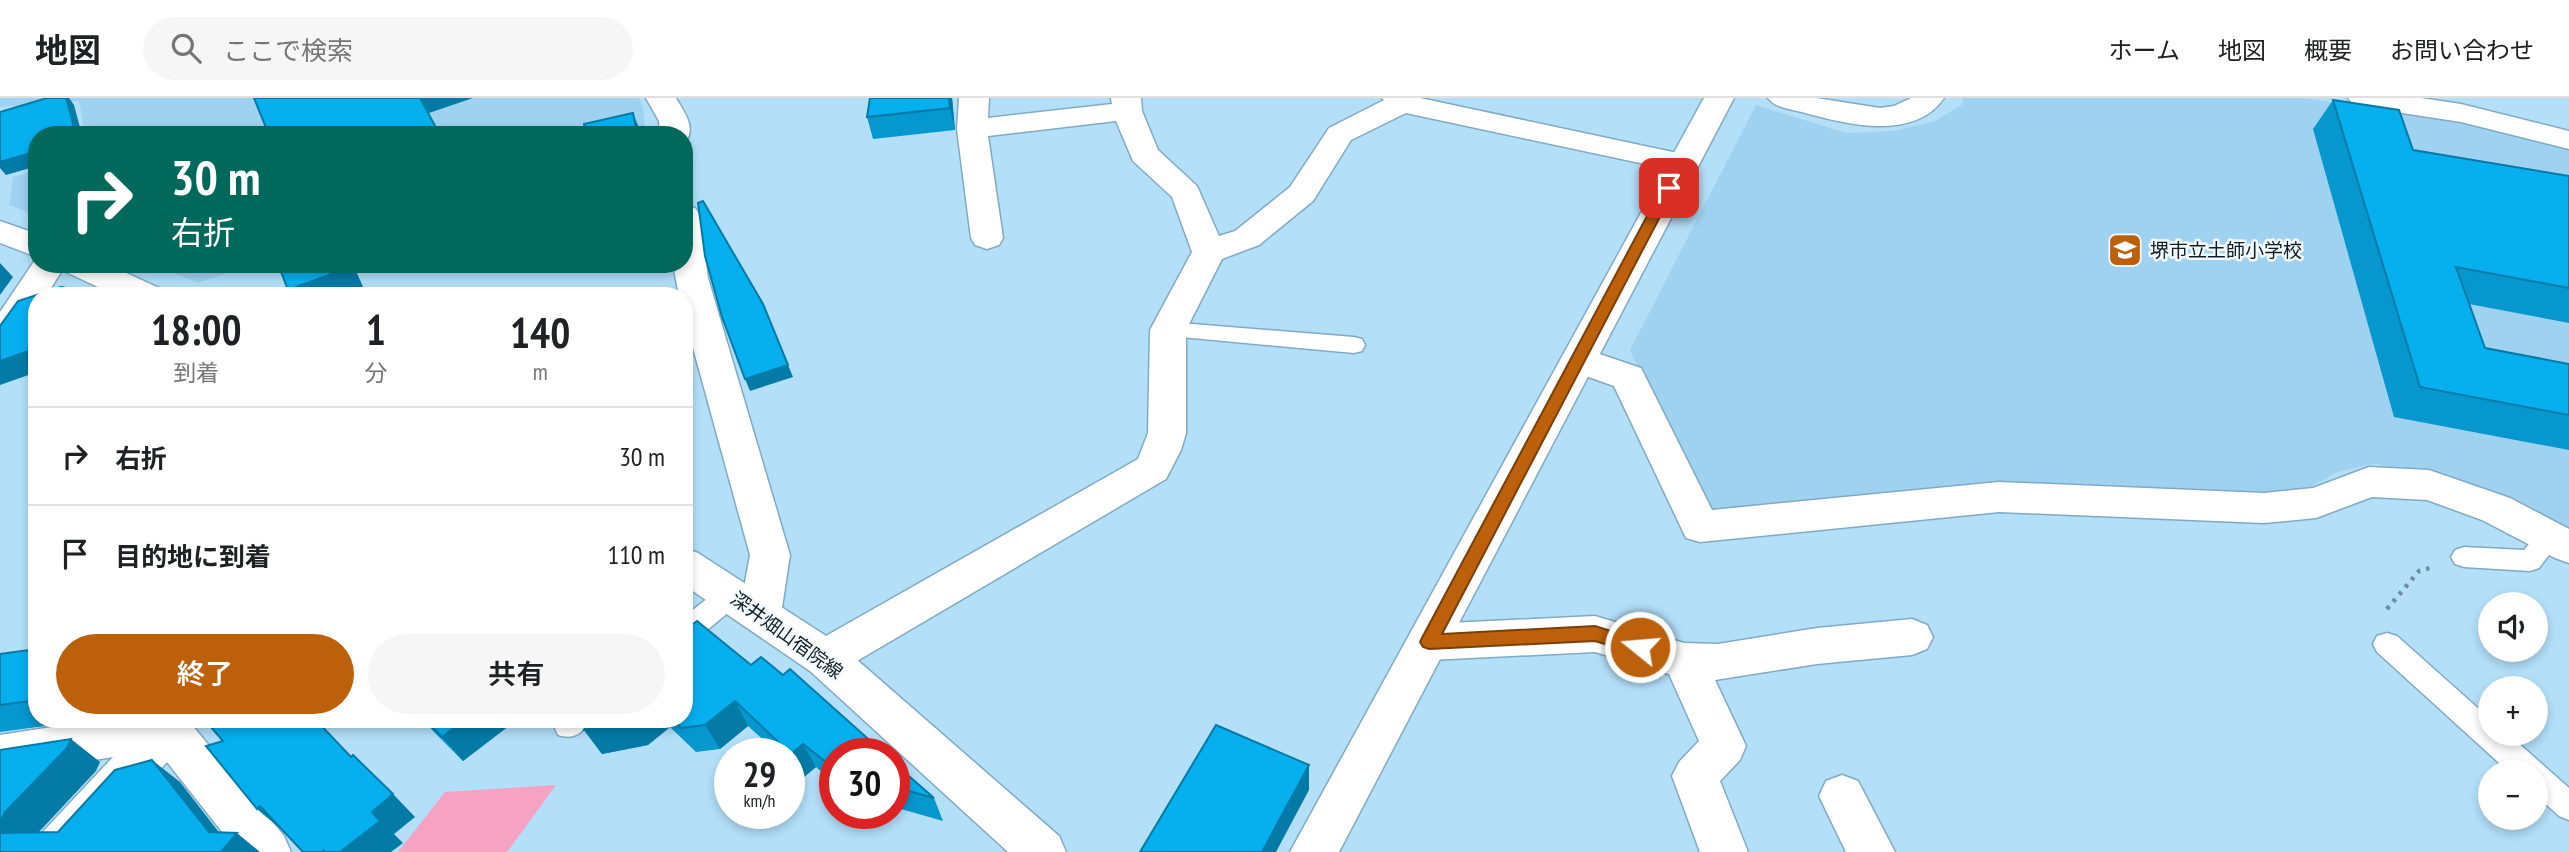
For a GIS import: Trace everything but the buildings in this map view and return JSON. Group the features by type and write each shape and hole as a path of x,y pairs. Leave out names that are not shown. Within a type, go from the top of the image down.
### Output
{"street":[{"path":"661,98 674,126"},
{"path":"974,98 972,130 987,238"},
{"path":"1314,852 1719,98"},
{"path":"1783,98 1839,113 1893,117 1920,109 1929,98"},
{"path":"2363,98 2461,113 2569,140"},
{"path":"825,658 1152,469 1167,433 1168,330 1209,252 1247,239 1302,194 1340,134 1399,100 1682,163"},
{"path":"972,130 1127,104 1144,154 1186,193 1209,252"},
{"path":"0,231 28,242"},
{"path":"97,273 128,287"},
{"path":"690,273 769,555 746,604"},
{"path":"0,339 28,296"},
{"path":"1579,360 1628,377 1700,527 1999,497 2264,508 2316,503 2369,482 2429,485 2496,509 2559,541"},
{"name":"深井畑山宿院線","path":"693,570 825,658 1042,852"},
{"path":"1429,642 1595,634 1684,661 1718,662 1817,646 1912,638"},
{"path":"1684,661 1724,746 1695,776 1724,852"},
{"path":"0,755 168,729"},
{"path":"56,852 168,729"},
{"path":"168,729 267,852"},
{"path":"1842,796 1871,852"}],"lane":[{"path":"1168,330 1354,345"},
{"path":"2464,556 2530,561 2559,541"},
{"path":"693,629 746,604"},
{"path":"2387,644 2517,760"},
{"path":"2548,788 2569,807"}],"path":[{"path":"2387,644 2386,609 2419,571 2464,556"}],"shaded area":[{"path":"0,98 639,98 645,126 83,126 79,101 0,107"},
{"name":"堺市立土師小学校","path":"1963,98 2303,98 2459,121 2569,150 2569,539 2544,529 2470,483 2426,472 2373,464 2337,472 2298,494 1721,516 1703,503 1630,350 1756,105 1846,133 1893,131 1935,121 1963,104"},
{"path":"28,173 28,212 9,205 13,177"},
{"path":"174,273 226,273 198,283"},
{"path":"556,785 507,852 398,852 445,792"}],"place":[{"name":"堺市立土師小学校","path":"2125,250"}],"route":[{"path":"1640,647 1595,634 1429,642 1669,188"}]}
